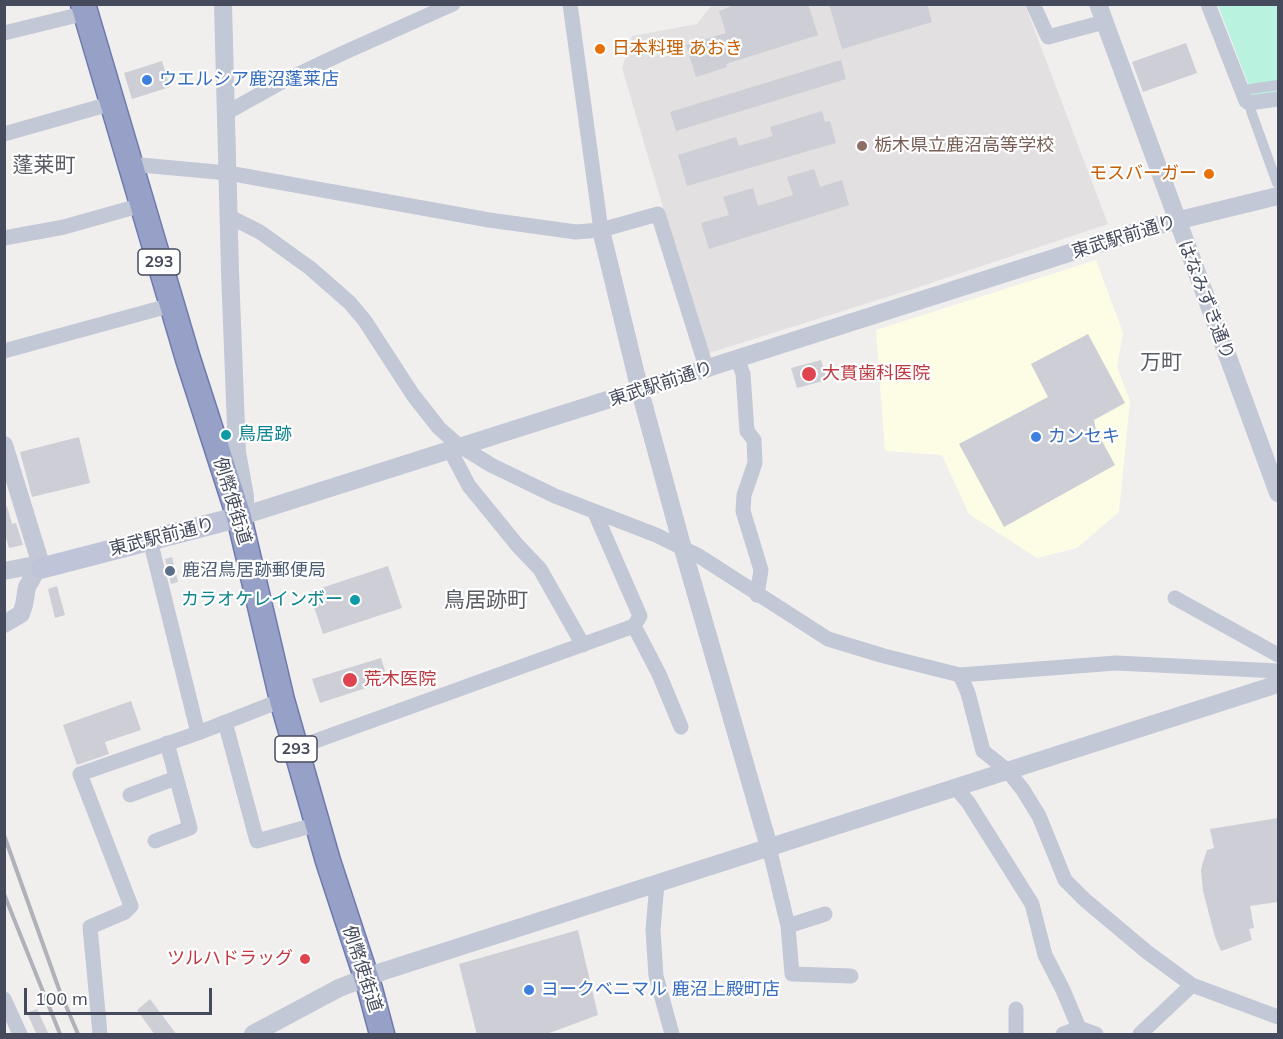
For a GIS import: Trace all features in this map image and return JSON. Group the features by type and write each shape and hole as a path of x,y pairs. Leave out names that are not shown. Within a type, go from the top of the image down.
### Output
{"highway":[{"name":"例幣使街道","path":"85,9 172,305 239,518 282,700 382,1035"}],"main road":[{"name":"東武駅前通り","path":"42,568 239,518"}],"street":[{"path":"223,4 237,452 245,496 245,505 239,518"},
{"path":"226,113 321,63 453,4"},
{"path":"570,4 601,230 640,391 682,549 769,847 788,926 792,974 851,976"},
{"path":"1033,4 1048,37 1101,13"},
{"path":"1208,4 1242,96 1249,103 1278,99"},
{"path":"4,33 85,9"},
{"name":"はなみずき通り","path":"1101,13 1278,493"},
{"path":"1250,89 1278,86"},
{"path":"4,134 113,103"},
{"path":"1251,111 1278,190"},
{"path":"130,164 228,173 500,221 576,232 601,230 658,214 707,370"},
{"name":"東武駅前通り","path":"239,518 1176,220 1278,190"},
{"path":"4,238 64,226 142,205"},
{"path":"228,216 260,232 310,268 350,303 365,321 413,395 458,449 469,486 540,569 583,645"},
{"path":"4,351 172,305"},
{"path":"738,360 743,374 747,431 754,440 754,464 744,495 743,511 761,570 757,595"},
{"path":"4,445 42,568"},
{"path":"458,449 595,513 656,535 699,556 828,639 884,656 960,675 1116,663 1278,671"},
{"path":"296,748 634,626 640,616 595,513"},
{"path":"150,540 198,733"},
{"path":"6,570 35,566 42,568"},
{"path":"4,624 21,614 27,587 35,573 42,568"},
{"path":"6,570 19,578 27,587"},
{"path":"1175,598 1278,655"},
{"path":"634,626 659,674 681,728"},
{"path":"960,675 968,693 983,751 1008,771 1023,790 1039,816 1065,880 1094,908 1147,952 1192,985 1278,1017"},
{"path":"253,1035 339,988 366,977 1278,684"},
{"path":"100,1035 90,927 125,912 131,906 80,774 198,733 282,700"},
{"path":"225,722 257,841 318,825"},
{"path":"155,841 190,828 167,743"},
{"path":"130,795 176,778"},
{"path":"956,787 968,802 1032,904 1045,955 1079,1028 1096,1035"},
{"path":"657,883 653,930 656,976 672,1035"},
{"path":"788,926 825,914"},
{"path":"1140,1035 1192,985"},
{"path":"4,999 20,1035"},
{"path":"1016,1009 1016,1035"},
{"path":"1063,1035 1079,1028"}],"shaded area":[{"name":"栃木県立鹿沼高等学校","path":"1025,5 1108,224 706,354 622,68 632,36 697,24 711,6"},
{"path":"1096,260 1123,333 1117,367 1130,401 1119,512 1077,548 1037,558 969,514 942,455 885,451 876,330"}],"green space":[{"path":"1218,5 1278,5 1278,93 1253,96"}],"building":[{"path":"738,4 808,4 818,35 726,64 727,67 696,77 686,45 726,33 719,11"},
{"path":"829,4 927,4 932,22 842,49"},
{"path":"1186,43 1197,73 1143,92 1132,62"},
{"path":"841,60 846,79 676,131 670,112"},
{"name":"ウエルシア鹿沼蓬莱店","path":"162,61 170,87 132,99 124,73"},
{"path":"822,111 825,122 830,121 836,143 687,186 678,155 736,137 739,146 773,136 770,127"},
{"path":"814,169 820,187 842,180 849,205 709,249 701,223 729,215 723,197 753,188 758,206 793,195 787,177"},
{"name":"カンセキ","path":"1088,334 1125,403 1094,420 1096,430 1115,465 1004,527 959,444 1048,397 1031,364"},
{"name":"大貫歯科医院","path":"821,360 827,380 797,388 791,368"},
{"path":"79,437 90,483 32,497 20,452"},
{"path":"7,506 12,524 16,523 23,545 9,548 4,531 4,507"},
{"name":"鹿沼鳥居跡郵便局","path":"172,557 178,582 171,584 165,559"},
{"name":"カラオケレインボー","path":"388,566 402,608 323,634 309,592"},
{"path":"57,586 65,615 55,618 48,589"},
{"name":"荒木医院","path":"381,658 388,681 320,703 312,679"},
{"path":"131,701 141,730 105,742 109,754 77,765 63,725"},
{"path":"1278,818 1278,902 1250,906 1254,928 1249,929 1252,940 1221,951 1203,891 1201,870 1207,850 1214,848 1210,829"},
{"name":"ヨークベニマル 鹿沼上殿町店","path":"578,930 598,1015 544,1035 477,1035 459,964"},
{"path":"150,999 177,1035 155,1035 137,1010"},
{"path":"37,1009 49,1035 37,1035 27,1013"}],"railway":[{"path":"4,835 60,992 78,1034"},
{"path":"4,894 60,1034"}],"place":[{"name":"日本料理 あおき","path":"600,49"},
{"name":"ウエルシア鹿沼蓬莱店","path":"147,80"},
{"name":"栃木県立鹿沼高等学校","path":"862,146"},
{"name":"モスバーガー","path":"1209,174"},
{"name":"大貫歯科医院","path":"809,374"},
{"name":"鳥居跡","path":"226,435"},
{"name":"カンセキ","path":"1036,437"},
{"name":"鹿沼鳥居跡郵便局","path":"170,571"},
{"name":"カラオケレインボー","path":"355,600"},
{"name":"荒木医院","path":"350,680"},
{"name":"ツルハドラッグ","path":"305,959"},
{"name":"ヨークベニマル 鹿沼上殿町店","path":"529,990"}],"district":[{"name":"蓬莱町","path":"44,166"},
{"name":"万町","path":"1161,363"},
{"name":"鳥居跡町","path":"486,601"}]}
